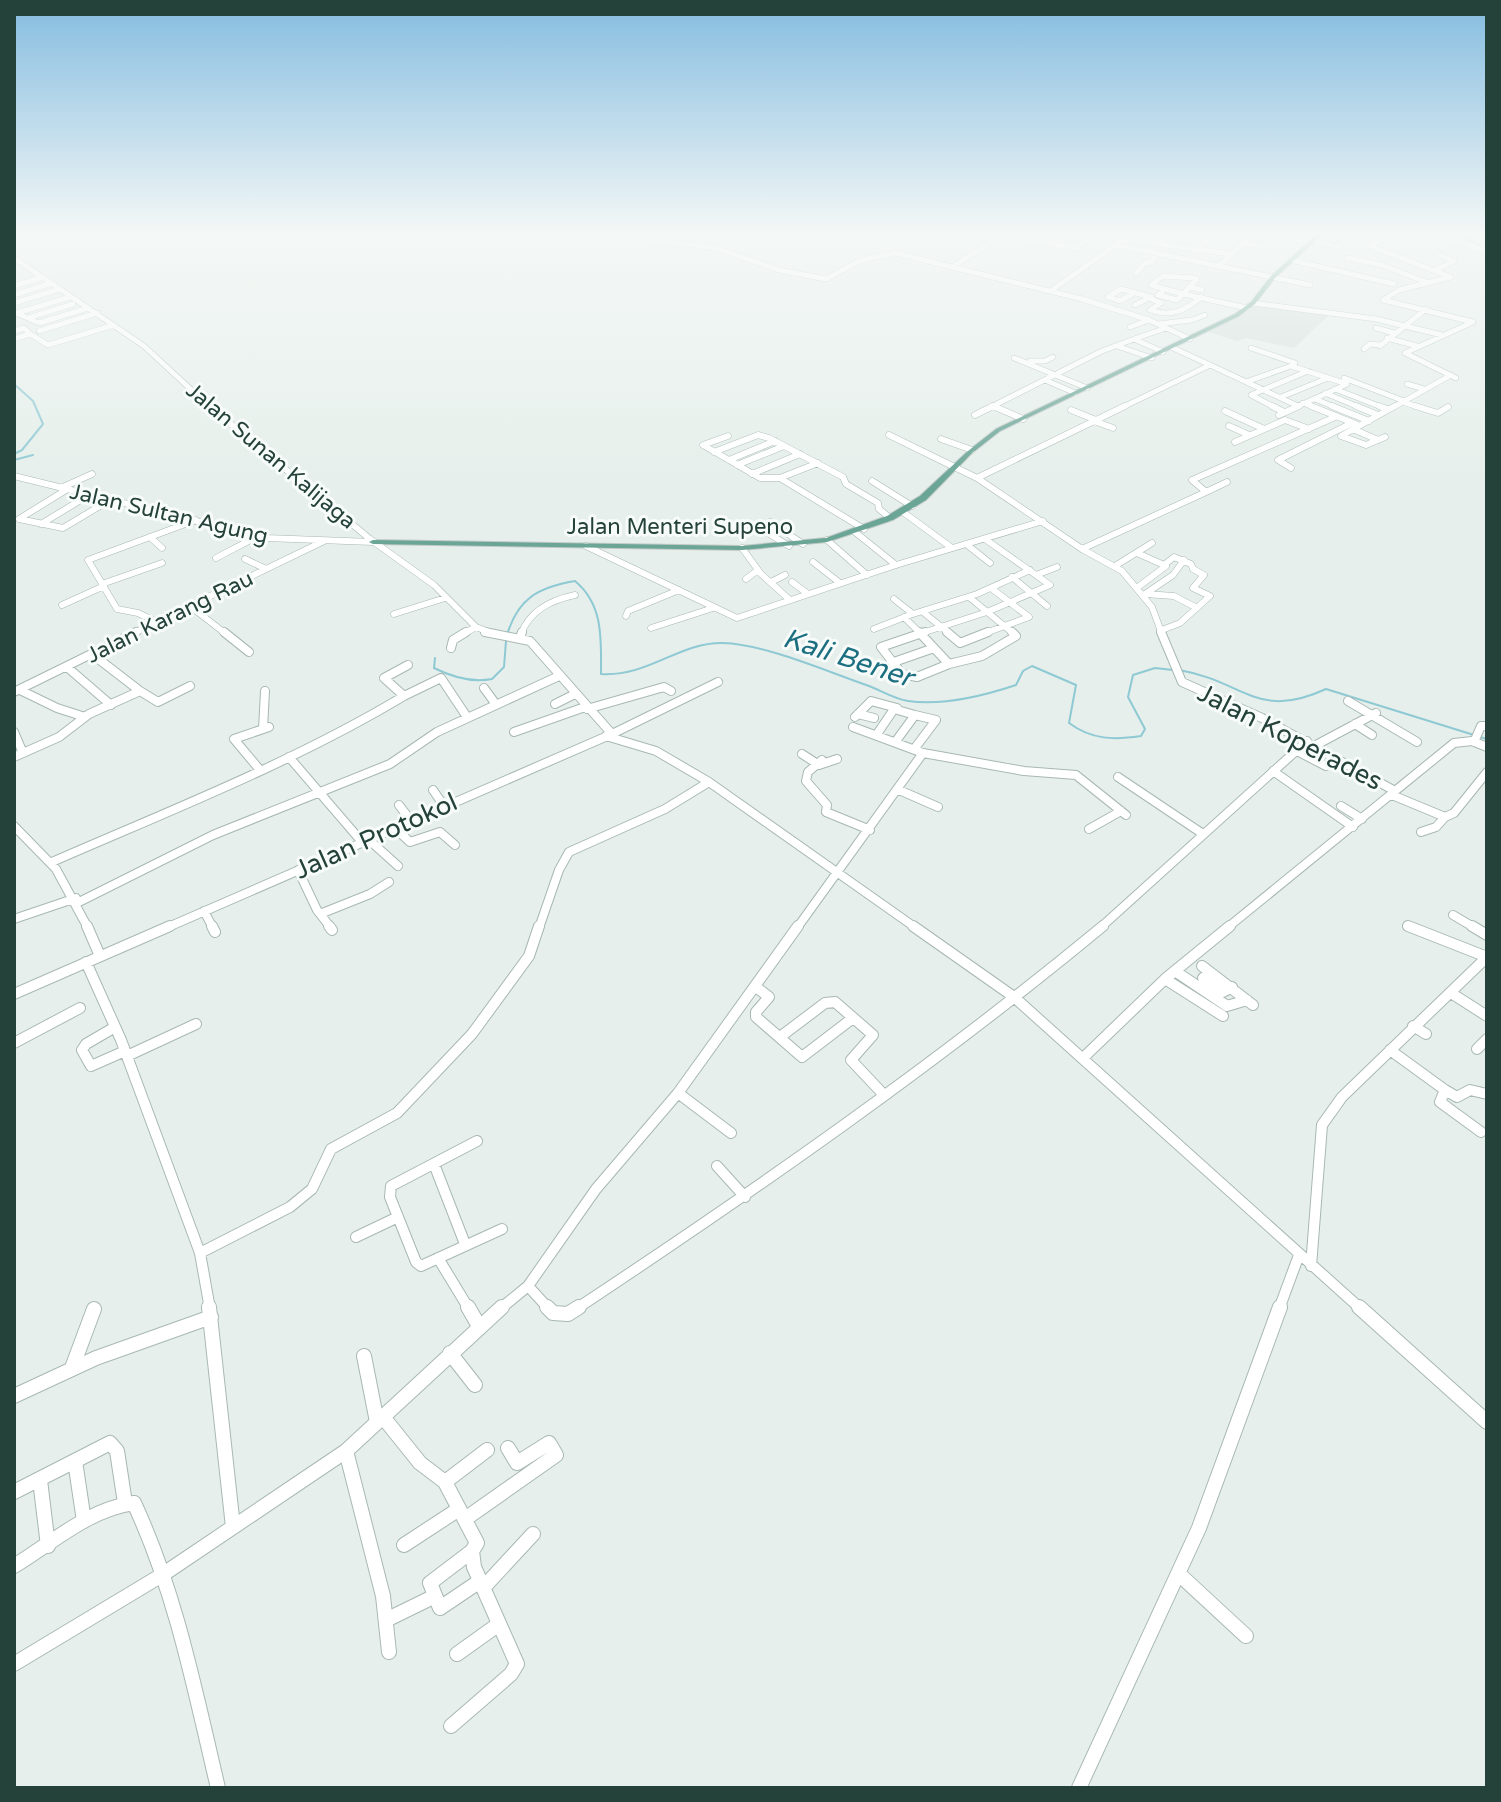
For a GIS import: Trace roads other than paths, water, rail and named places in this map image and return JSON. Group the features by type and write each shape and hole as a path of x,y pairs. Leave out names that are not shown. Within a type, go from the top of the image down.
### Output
{"main road":[{"name":"Jalan Menteri Supeno","path":"373,542 742,548 789,546 827,540 864,529 903,512 998,430 1173,348 1230,316"}],"street":[{"path":"24,316 39,323 62,316"},
{"path":"28,318 34,316"},
{"path":"39,331 87,316"},
{"name":"Jalan Sunan Kalijaga","path":"101,316 144,346 212,409 373,542 425,578 476,627"},
{"path":"1136,316 1190,339"},
{"path":"1159,324 1202,316"},
{"path":"1350,316 1376,319 1442,335"},
{"path":"1376,319 1380,316"},
{"path":"1364,349 1370,344 1380,346 1416,316"},
{"path":"1323,435 1369,421 1424,389 1454,377 1406,354 1417,346 1473,322 1452,316"},
{"path":"1130,327 1149,320"},
{"path":"14,331 24,328 48,345 114,325"},
{"path":"1142,327 1153,332"},
{"path":"975,415 1081,362 1166,328"},
{"path":"1376,328 1394,333"},
{"path":"14,339 30,334"},
{"path":"1387,338 1417,346"},
{"path":"1134,339 1163,352"},
{"path":"1117,346 1152,358"},
{"path":"1173,348 1263,390 1319,410 1382,439 1364,445 1331,432"},
{"path":"1251,348 1401,402 1438,413 1448,407"},
{"path":"1067,356 1081,362"},
{"path":"1014,358 1045,361 1053,357"},
{"path":"1027,361 1087,388"},
{"path":"977,478 1210,365"},
{"path":"1181,366 1195,372"},
{"path":"1246,380 1289,366 1350,383"},
{"path":"1308,371 1250,396 1282,413 1365,375"},
{"path":"1281,397 1328,378"},
{"path":"1045,380 1075,393"},
{"path":"1170,384 1181,387"},
{"path":"1407,384 1424,389"},
{"path":"1335,389 1387,409"},
{"path":"1325,393 1378,415"},
{"path":"1315,399 1369,421"},
{"path":"1416,406 1425,402"},
{"path":"993,406 1023,419"},
{"path":"1071,410 1113,428"},
{"path":"1308,415 1319,410"},
{"path":"1225,411 1264,429"},
{"path":"1206,492 1191,481 1335,417"},
{"path":"1255,452 1235,442 1285,420 1296,421 1327,437 1278,460 1291,468"},
{"path":"1229,426 1249,435"},
{"path":"1341,436 1355,426"},
{"path":"714,452 758,435 775,441 833,471 846,484 878,503 879,509 890,518"},
{"path":"889,435 977,478 1082,549 1115,566 1145,594 1162,630 1172,628 1210,595 1194,589 1204,575 1184,560 1174,557 1138,587"},
{"path":"728,436 703,445 760,478 780,478 818,463"},
{"path":"941,439 972,450"},
{"path":"729,460 775,441"},
{"path":"1035,442 1044,446"},
{"path":"737,465 784,446"},
{"path":"752,474 800,454"},
{"path":"818,476 833,471"},
{"path":"17,520 92,474"},
{"name":"Jalan Sultan Agung","path":"14,476 258,536 373,542"},
{"path":"780,478 864,529"},
{"path":"834,484 845,480"},
{"path":"872,481 912,506"},
{"path":"1082,549 1227,482"},
{"path":"41,524 89,495"},
{"path":"17,520 65,528 110,500"},
{"path":"903,512 952,548"},
{"path":"157,622 138,613 117,609 88,560 196,520"},
{"path":"586,546 737,618 896,565 1043,521"},
{"path":"770,522 803,544"},
{"path":"758,527 789,546"},
{"path":"167,531 174,537"},
{"path":"855,532 896,565"},
{"path":"216,558 258,536"},
{"path":"150,537 162,548"},
{"path":"969,597 987,612 1006,627 1016,636 976,658 949,664 910,679 901,676 882,645 987,612 1030,593 1054,587 985,539"},
{"name":"Jalan Karang Rau","path":"17,691 326,540"},
{"path":"827,540 867,575"},
{"path":"1115,566 1152,543"},
{"path":"966,544 990,563"},
{"path":"742,548 758,570 790,600"},
{"path":"1137,553 1176,570"},
{"path":"245,559 266,569"},
{"path":"1145,594 1184,560"},
{"path":"813,562 840,583"},
{"path":"62,605 103,585 162,563"},
{"path":"874,629 969,597 1012,577 1057,567"},
{"path":"746,579 758,570"},
{"path":"771,582 785,575"},
{"path":"1012,577 1047,606"},
{"path":"792,582 808,594"},
{"path":"960,643 1029,616 991,588"},
{"path":"626,616 628,611 679,590"},
{"path":"1145,594 1174,596 1197,608"},
{"path":"518,638 533,613 552,601 575,595"},
{"path":"394,614 445,598"},
{"path":"894,599 949,664"},
{"path":"190,606 249,652"},
{"path":"651,628 713,608"},
{"path":"923,612 976,658"},
{"path":"451,648 453,640 463,638 476,627 532,643 609,735 656,751 709,782 1014,997 1487,1422"},
{"name":"Jalan Koperades","path":"1162,630 1174,668 1182,682 1234,703 1312,743 1393,793 1454,743 1476,737 1481,726 1487,726"},
{"path":"983,635 999,648"},
{"path":"891,663 934,648"},
{"path":"92,654 158,702 190,686"},
{"path":"404,696 384,678 408,665"},
{"path":"67,667 111,705"},
{"path":"14,919 77,900 213,835 394,762 467,717 559,676"},
{"path":"52,862 289,757 441,678 467,717"},
{"name":"Jalan Protokol","path":"14,994 100,956 145,931 204,911 395,828 609,735 718,682"},
{"path":"514,732 662,687 671,691"},
{"path":"484,688 495,703"},
{"path":"17,691 85,717"},
{"path":"14,732 18,755 59,737 85,717 140,691"},
{"path":"260,770 234,739 262,729 265,691"},
{"path":"554,700 572,692"},
{"path":"14,1664 162,1575 346,1451 479,1326 528,1286 596,1189 678,1093 899,790 936,720 871,701 855,719"},
{"path":"1348,701 1375,714 1417,742"},
{"path":"877,734 897,708"},
{"path":"528,1286 553,1313 568,1314 745,1197 1014,997 1129,904 1297,751 1375,714"},
{"path":"896,741 915,715"},
{"path":"855,719 874,718"},
{"path":"855,719 877,734 919,750 1024,771 1076,775 1123,813 1089,829"},
{"path":"1355,724 1372,735"},
{"path":"1476,737 1487,747"},
{"path":"1297,751 1326,766"},
{"path":"802,754 827,764 837,759"},
{"path":"289,757 317,793 365,841 398,866"},
{"path":"819,762 808,772 806,781 827,805 826,812 870,830"},
{"path":"1273,771 1353,827"},
{"path":"1421,832 1436,827 1460,806 1487,772"},
{"path":"1118,777 1203,834"},
{"path":"200,1253 248,1230 305,1196 314,1187 331,1149 397,1113 472,1034 529,956 559,870 569,852 665,809 709,782"},
{"path":"433,790 444,806"},
{"path":"899,790 938,807"},
{"path":"1083,1058 1165,979 1393,793 1445,817"},
{"path":"741,805 751,798"},
{"path":"399,805 411,821"},
{"path":"1341,806 1362,819"},
{"path":"14,826 35,842 52,862 77,900 100,956"},
{"path":"395,828 410,842 440,832 455,845"},
{"path":"298,870 320,914 332,930"},
{"path":"320,914 370,894 389,882"},
{"path":"204,911 215,932"},
{"path":"1453,915 1487,935"},
{"path":"1311,1266 1322,1125 1342,1097 1487,957 1408,926"},
{"path":"86,962 126,1054 200,1253 211,1317 233,1527"},
{"path":"1175,971 1227,1006 1250,1002 1232,987 1223,992 1202,972"},
{"path":"1165,979 1223,1016"},
{"path":"756,987 769,997 756,1017 804,1056 853,1018"},
{"path":"1451,993 1487,1016"},
{"path":"780,1037 828,1001 838,1003 873,1037 851,1058 851,1062 884,1095"},
{"path":"14,1043 80,1008"},
{"path":"115,1027 86,1044 82,1050 91,1066 196,1024"},
{"path":"1413,1026 1426,1034"},
{"path":"1477,1049 1487,1039"},
{"path":"1390,1050 1457,1097 1470,1090 1487,1094"},
{"path":"1445,1090 1440,1102 1481,1132"},
{"path":"678,1093 731,1133"},
{"path":"477,1141 389,1189 418,1265 502,1229"},
{"path":"434,1164 465,1244"},
{"path":"717,1166 745,1197"},
{"path":"356,1237 398,1217"},
{"path":"1079,1788 1180,1575 1299,1255"},
{"path":"438,1258 479,1326"},
{"path":"72,1368 94,1309"},
{"path":"14,1396 72,1368 211,1317"},
{"path":"450,1353 475,1385"},
{"path":"364,1356 380,1419 420,1463 445,1482 477,1543 472,1551 430,1583 433,1597 440,1608 482,1584 533,1534"},
{"path":"14,1492 110,1443 114,1445 125,1503"},
{"path":"404,1545 524,1477 554,1457 555,1452 547,1443 517,1463"},
{"path":"508,1448 524,1477"},
{"path":"445,1482 487,1450"},
{"path":"346,1451 383,1596 389,1652"},
{"path":"75,1461 84,1521"},
{"path":"40,1480 48,1546"},
{"path":"14,1566 84,1521 125,1503 136,1506 180,1626 218,1788"},
{"path":"451,1726 517,1667 482,1584 472,1551"},
{"path":"1180,1575 1246,1636"},
{"path":"386,1620 433,1597"},
{"path":"457,1654 499,1624"}],"waterway":[{"path":"14,384 33,401 43,424 22,450 14,454"},
{"path":"14,460 33,455"},
{"name":"Kali Bener","path":"507,635 517,612 532,596 575,581 584,590 596,612 601,674 634,670 692,648 723,643 777,653 903,700 935,702 977,696 1016,685 1023,671 1032,666 1076,685 1069,723 1086,733 1112,738 1141,736 1145,729 1128,697 1133,675 1155,668 1173,670"},
{"name":"Kali Bener","path":"435,658 434,668 448,674 469,680 492,679 504,667 506,641"},
{"name":"Kali Bener","path":"1179,670 1201,675 1266,700 1303,698 1326,689 1474,735"},
{"name":"Kali Bener","path":"1480,737 1487,739"}]}
